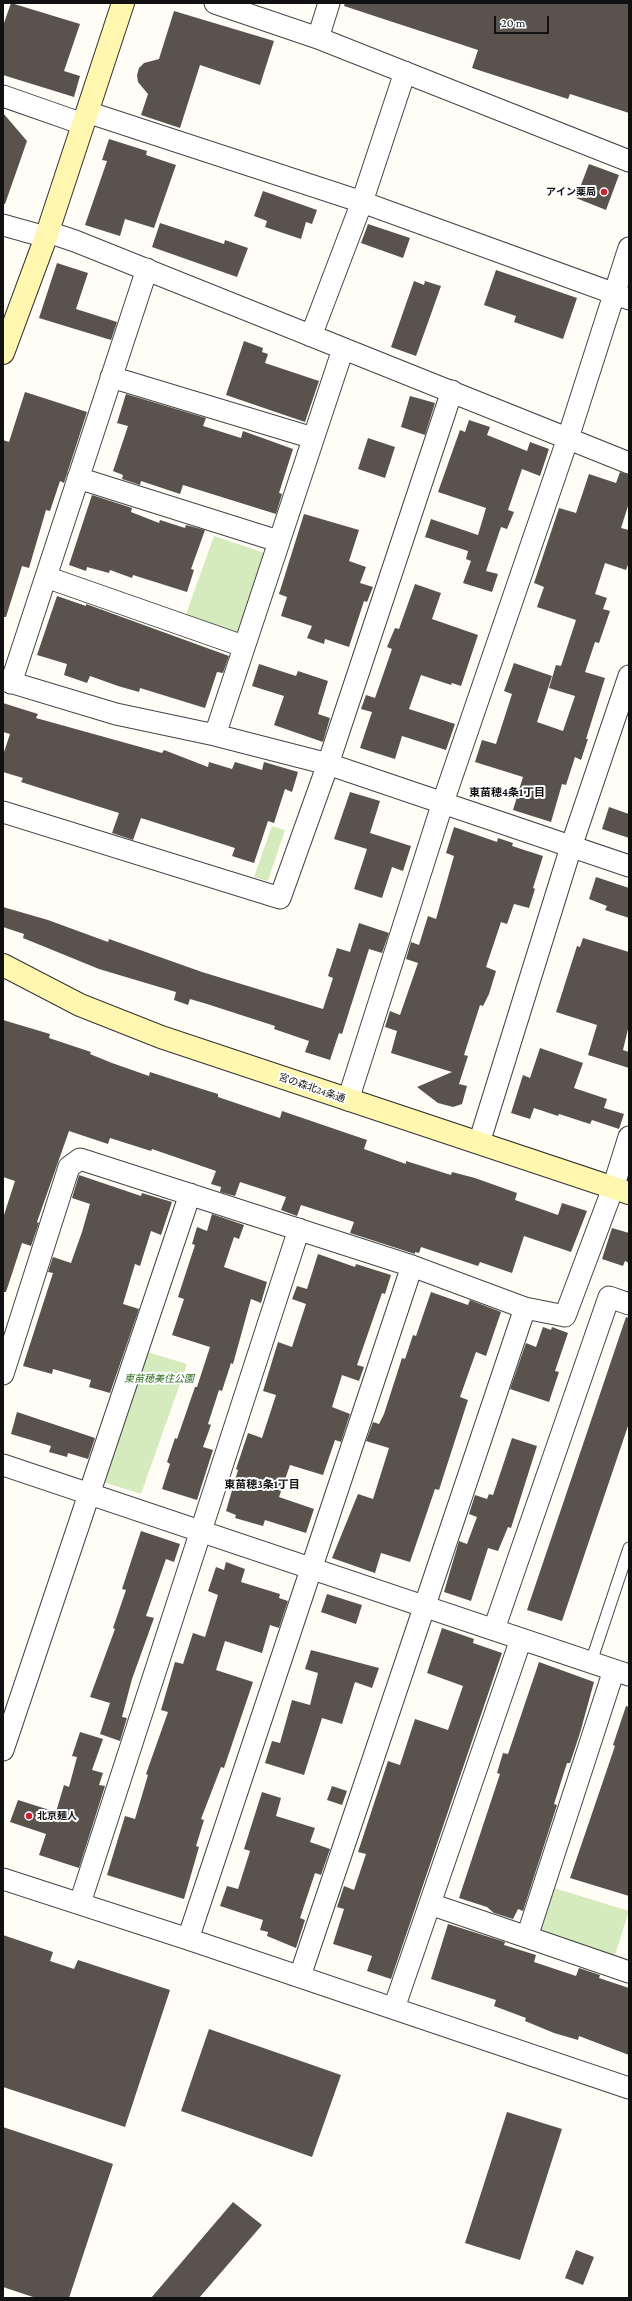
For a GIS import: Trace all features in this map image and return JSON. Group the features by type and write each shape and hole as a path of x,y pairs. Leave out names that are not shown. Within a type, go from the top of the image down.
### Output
{"street":[{"path":"3,353 47,235 123,3"},
{"path":"215,3 318,38 629,161"},
{"path":"318,38 329,3"},
{"path":"310,336 362,202 405,72"},
{"path":"3,96 85,118 362,202 621,296"},
{"path":"3,225 47,235 147,270 629,463"},
{"path":"348,1100 443,802 568,438 621,296 629,248"},
{"path":"147,270 46,577 7,682 116,714 215,735 328,764 629,866"},
{"path":"215,735 243,646 343,349"},
{"path":"111,377 313,438"},
{"path":"3,812 280,898 328,764 452,392"},
{"path":"78,478 278,541"},
{"path":"46,577 243,646"},
{"path":"479,1143 571,847 629,676"},
{"name":"宮の森北24条通","path":"3,965 80,1005 161,1037 621,1190"},
{"path":"3,1374 68,1166 80,1159 412,1266 525,1308 565,1316 621,1190 629,1137"},
{"path":"3,1750 190,1194"},
{"path":"80,1903 299,1229"},
{"path":"188,1939 412,1266"},
{"path":"494,1629 609,1297 629,1304"},
{"path":"300,1976 525,1308"},
{"path":"3,1465 621,1673 527,1937"},
{"path":"394,2008 521,1639"},
{"path":"3,1879 300,1976 629,2088"},
{"path":"430,1904 527,1937 627,1965"}],"lane":[{"path":"591,1662 629,1548"}],"green space":[{"path":"214,536 265,553 236,635 185,617"},
{"path":"272,826 285,830 268,881 254,877"},
{"name":"東苗穂美住公園","path":"147,1352 187,1364 141,1494 103,1482"},
{"path":"554,1888 629,1911 614,1958 538,1933"}],"building":[{"path":"11,3 80,24 64,71 80,76 74,97 3,75 3,26"},
{"path":"345,3 629,3 629,113 570,94 568,99 472,68 478,50 344,6"},
{"path":"174,11 274,41 260,85 200,65 180,128 141,115 148,94 138,82 137,75 139,68 144,63 159,59"},
{"path":"3,113 27,141 5,204 3,204"},
{"path":"109,139 147,151 146,155 176,165 154,228 125,219 120,236 85,225 107,161 102,160"},
{"path":"589,164 619,175 606,210 576,198"},
{"path":"263,191 317,210 312,224 306,222 301,239 265,227 267,221 254,216"},
{"path":"160,223 224,244 225,240 248,248 237,277 152,247"},
{"path":"368,224 410,238 403,258 361,243"},
{"path":"57,263 88,273 76,309 117,322 111,340 39,318"},
{"path":"496,270 577,298 563,339 514,322 516,316 484,305"},
{"path":"414,281 424,285 425,281 441,286 416,356 391,347"},
{"path":"244,341 263,348 262,352 268,354 265,363 319,381 305,422 226,395"},
{"path":"25,392 87,412 64,483 60,481 50,511 46,510 29,568 22,566 6,617 3,617 3,440 9,442"},
{"path":"126,394 206,418 203,426 241,438 243,431 293,449 279,493 282,494 276,514 183,485 180,494 141,481 140,485 122,479 123,475 113,471 128,426 117,423"},
{"path":"410,396 435,403 425,435 401,427"},
{"path":"469,420 490,427 487,435 527,451 530,442 549,449 540,476 522,469 508,510 514,512 507,529 501,527 486,571 498,574 492,592 463,583 471,561 466,559 468,551 425,537 431,519 478,535 486,508 438,492 460,430 465,432"},
{"path":"368,438 395,447 385,478 358,469"},
{"path":"620,472 629,475 629,503 621,528 629,530 629,562 626,570 605,563 595,594 607,598 603,609 610,611 599,643 595,642 585,672 605,678 581,760 575,757 566,785 562,784 551,822 513,810 523,777 475,762 482,740 496,744 512,694 504,691 514,663 552,676 537,722 563,731 575,696 549,688 556,665 561,666 576,620 537,607 544,587 534,583 559,508 576,513 589,474 616,483"},
{"path":"92,495 132,508 131,512 159,523 160,520 185,528 186,525 205,530 191,569 194,570 187,592 133,575 132,578 110,570 109,573 87,567 86,571 69,565"},
{"path":"304,514 359,530 349,561 366,567 360,583 373,587 367,602 364,601 349,647 325,639 324,644 307,638 312,626 281,616 287,597 279,594"},
{"path":"415,584 441,593 432,619 478,635 461,686 452,683 451,685 421,675 409,709 455,724 446,750 402,736 395,759 360,748 372,712 361,709 366,695 375,698 392,649 387,647 395,628 399,629"},
{"path":"57,596 86,606 86,604 229,656 223,673 217,672 205,708 140,688 139,692 90,676 87,683 64,675 67,664 37,655"},
{"path":"259,664 296,676 298,671 328,681 318,714 330,718 323,742 274,725 284,696 252,686"},
{"path":"3,703 38,714 36,718 162,753 164,750 208,767 209,762 232,769 235,762 262,770 264,762 298,772 292,792 285,789 274,823 268,821 254,863 232,856 235,848 141,818 133,840 112,833 119,813 21,782 23,778 3,772 3,755 10,734 3,732"},
{"path":"350,792 380,801 370,833 411,846 403,871 392,867 382,898 354,889 367,849 334,839"},
{"path":"609,807 629,814 629,838 602,829"},
{"path":"454,827 497,842 498,838 513,843 512,846 543,856 533,888 535,889 529,908 514,904 507,924 501,922 486,967 496,971 489,994 483,1006 480,1005 464,1055 468,1056 459,1084 467,1086 462,1104 453,1107 438,1103 417,1087 452,1072 391,1053 397,1031 385,1027 390,1011 400,1015 418,963 406,959 411,942 419,945 428,916 436,919 454,856 446,853"},
{"path":"596,877 629,888 629,918 605,910 607,906 589,899"},
{"path":"3,907 48,920 108,942 109,939 202,972 323,1009 333,978 328,976 337,948 350,952 359,923 389,933 382,953 369,949 342,1034 339,1033 330,1060 305,1052 309,1041 274,1029 275,1026 190,999 188,1005 174,1000 176,992 99,969 23,938 24,934 3,927"},
{"path":"583,938 629,952 629,1025 623,1050 629,1052 629,1068 588,1055 597,1025 556,1012 577,946 580,947"},
{"path":"3,1020 50,1034 49,1038 91,1052 90,1054 149,1076 150,1072 218,1094 218,1097 280,1118 282,1111 367,1140 364,1149 406,1164 406,1161 451,1175 452,1172 475,1178 517,1193 515,1200 558,1215 562,1203 587,1211 571,1252 524,1236 512,1273 480,1262 478,1266 421,1247 419,1253 415,1252 415,1254 350,1233 354,1222 301,1205 297,1216 281,1210 286,1197 240,1182 235,1196 220,1192 221,1187 211,1184 216,1171 152,1149 151,1151 110,1138 108,1144 69,1131 37,1222 39,1223 31,1246 22,1243 6,1292 3,1292 3,1218 15,1181 3,1177"},
{"path":"540,1048 583,1063 574,1088 607,1099 604,1108 624,1114 619,1129 592,1120 590,1124 534,1108 530,1119 511,1113 523,1075 530,1078"},
{"path":"79,1175 141,1196 142,1193 172,1202 161,1235 151,1231 140,1266 135,1264 123,1304 139,1309 110,1393 89,1387 91,1380 53,1369 52,1374 23,1366 53,1273 48,1272 53,1257 71,1263 82,1232 90,1204 72,1198"},
{"path":"212,1214 244,1225 239,1239 234,1237 224,1267 267,1282 261,1303 251,1299 233,1364 231,1363 222,1391 219,1390 208,1424 211,1425 203,1447 213,1450 197,1500 162,1489 170,1464 167,1462 175,1438 177,1439 195,1387 197,1387 210,1347 172,1335 184,1299 178,1297 195,1245 192,1244 197,1227 207,1231"},
{"path":"612,1228 629,1233 629,1263 625,1261 623,1266 602,1259"},
{"path":"318,1254 355,1267 356,1264 391,1275 385,1294 382,1293 357,1365 364,1367 359,1381 342,1375 332,1407 350,1414 341,1442 335,1440 323,1475 290,1465 279,1497 314,1509 306,1533 265,1520 263,1526 235,1518 236,1515 226,1511 238,1470 236,1469 248,1433 262,1438 276,1395 263,1391 278,1342 292,1347 306,1304 292,1299 297,1286 307,1289"},
{"path":"431,1292 468,1305 470,1300 501,1312 486,1356 476,1352 460,1397 468,1400 439,1490 435,1489 410,1562 381,1553 375,1573 332,1558 358,1494 373,1499 389,1448 366,1441 373,1422 379,1424 384,1414 402,1358 405,1359 413,1335 416,1336"},
{"path":"626,1317 629,1318 629,1423 562,1621 527,1610"},
{"path":"543,1327 551,1330 552,1327 568,1333 555,1371 559,1372 549,1402 510,1389 526,1343 536,1347"},
{"path":"17,1412 95,1438 88,1459 68,1453 67,1457 49,1452 51,1446 11,1434"},
{"path":"512,1438 537,1446 511,1528 508,1527 498,1551 488,1548 471,1601 444,1592 459,1541 467,1544 477,1517 469,1514 475,1495 487,1499 489,1494 493,1495"},
{"path":"141,1531 180,1544 174,1562 166,1559 146,1616 154,1618 132,1679 122,1717 127,1718 120,1741 100,1734 110,1703 90,1697 115,1629 113,1628 126,1590 122,1589"},
{"path":"226,1562 245,1569 241,1582 280,1594 279,1598 288,1601 279,1628 270,1625 262,1653 225,1641 216,1670 253,1682 224,1768 221,1767 201,1819 204,1820 196,1846 199,1847 184,1899 107,1875 125,1816 135,1819 148,1775 146,1774 168,1712 161,1710 175,1662 183,1664 193,1633 205,1637 218,1595 208,1591 216,1567 224,1570"},
{"path":"327,1594 362,1605 356,1624 321,1612"},
{"path":"442,1628 474,1639 473,1643 502,1653 391,1979 367,1971 372,1956 333,1944 344,1909 337,1907 344,1886 354,1890 366,1854 358,1852 388,1761 400,1765 415,1719 448,1730 463,1686 427,1673"},
{"path":"311,1650 379,1668 372,1688 355,1682 342,1724 322,1718 304,1775 265,1763 272,1741 280,1743 292,1700 310,1705 318,1673 305,1669"},
{"path":"539,1662 594,1682 580,1733 570,1763 567,1763 554,1804 557,1805 523,1911 518,1909 513,1919 494,1913 487,1907 459,1898 500,1774 497,1773 503,1753 508,1754"},
{"path":"626,1706 629,1707 629,1896 570,1878 615,1746 613,1745"},
{"path":"80,1732 103,1739 92,1770 103,1773 99,1785 105,1786 79,1868 39,1855 46,1834 10,1822 18,1800 56,1812 64,1785 69,1787 77,1757 72,1756"},
{"path":"332,1786 347,1791 342,1805 327,1800"},
{"path":"262,1792 281,1798 276,1816 315,1828 310,1842 330,1849 321,1875 315,1873 300,1918 305,1920 296,1948 267,1936 268,1932 260,1930 263,1920 220,1906 227,1886 238,1889 250,1851 244,1849"},
{"path":"448,1924 505,1942 504,1945 536,1955 534,1962 576,1976 579,1968 600,1975 599,1978 629,1988 629,2055 579,2036 578,2040 554,2033 525,2021 526,2018 494,2006 496,2000 431,1979"},
{"path":"3,1935 53,1952 50,1961 74,1969 78,1960 170,1990 125,2127 3,2087"},
{"path":"209,2029 341,2075 312,2157 181,2111"},
{"path":"507,2112 562,2129 520,2260 465,2243"},
{"path":"3,2127 113,2164 69,2298 36,2298 3,2287"},
{"path":"233,2202 262,2225 199,2298 151,2298"},
{"path":"576,2250 594,2257 583,2285 565,2278"}],"place":[{"name":"アイン薬局","path":"604,192"},
{"name":"北京麺人","path":"29,1816"}],"district":[{"name":"東苗穂4条1丁目","path":"507,793"},
{"name":"東苗穂3条1丁目","path":"262,1485"}]}
